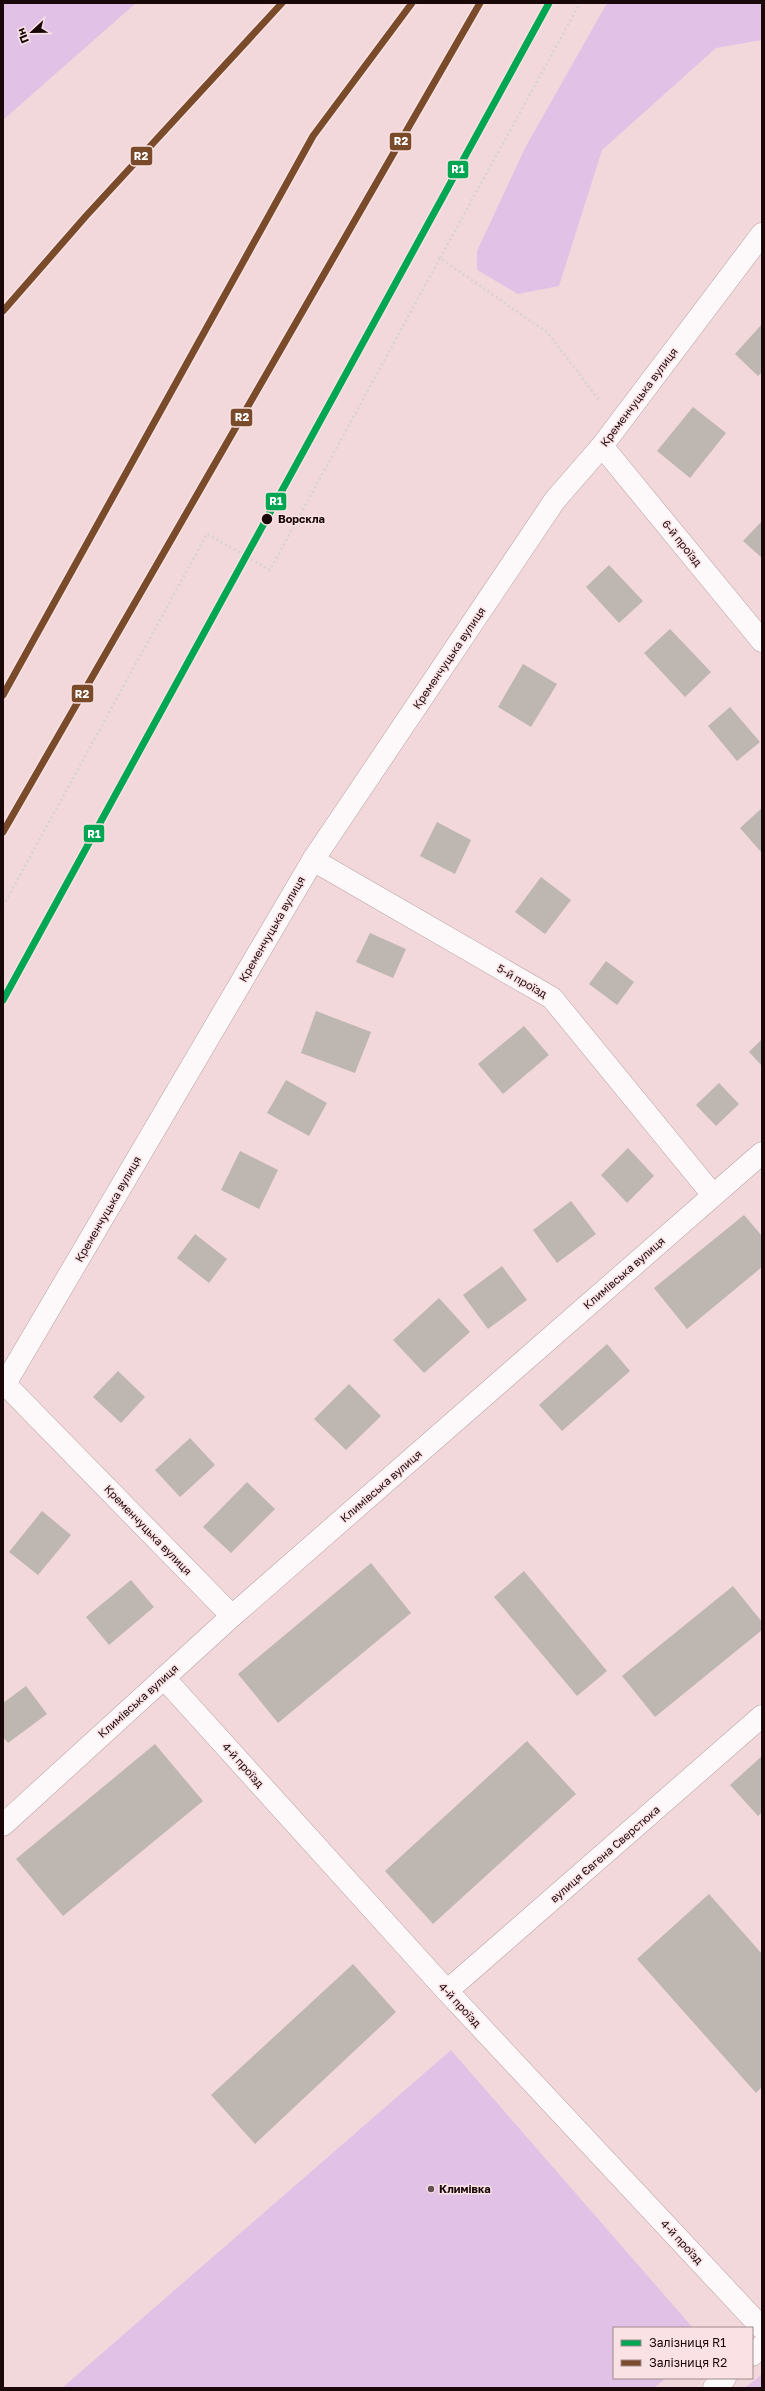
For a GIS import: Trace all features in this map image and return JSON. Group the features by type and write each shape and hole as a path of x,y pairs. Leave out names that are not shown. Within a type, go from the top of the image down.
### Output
{"street":[{"name":"Кременчуцька вулиця","path":"232,1616 5,1384 313,860 555,500 602,446 762,234"},
{"name":"6-й проїзд","path":"602,446 762,640"},
{"name":"5-й проїзд","path":"313,860 552,998 713,1195"},
{"name":"Климівська вулиця","path":"3,1825 232,1616 762,1152"},
{"name":"4-й проїзд","path":"164,1678 447,1991 762,2328"},
{"name":"вулиця Євгена Сверстюка","path":"447,1991 762,1716"},
{"path":"753,2354 762,2346"},
{"path":"714,2388 724,2379"}],"path":[{"path":"3,906 207,534 270,570 580,3"},
{"path":"440,258 548,333 618,424"}],"shaded area":[{"path":"3,3 136,3 3,120"},
{"path":"607,3 762,3 762,40 716,48 602,150 559,286 518,294 477,270 477,251 525,148"},
{"name":"Климівка","path":"451,2050 692,2327 613,2327 613,2379 665,2379 654,2388 62,2388"},
{"path":"762,2374 762,2388 745,2388"}],"building":[{"path":"762,324 762,372 758,376 735,354"},
{"path":"693,407 726,433 690,478 657,451"},
{"path":"762,521 762,558 743,541"},
{"path":"609,565 643,601 619,623 586,587"},
{"path":"670,629 711,672 685,697 644,653"},
{"path":"523,664 557,684 531,727 498,707"},
{"path":"730,707 760,742 737,761 708,726"},
{"path":"762,808 762,853 740,828"},
{"path":"437,822 471,840 455,874 420,856"},
{"path":"541,877 571,900 545,934 515,912"},
{"path":"370,933 406,949 393,978 356,962"},
{"path":"606,961 634,982 617,1005 589,984"},
{"path":"316,1011 371,1032 355,1073 301,1053"},
{"path":"524,1026 549,1055 503,1094 478,1064"},
{"path":"762,1039 762,1066 749,1052"},
{"path":"286,1080 327,1103 309,1136 267,1113"},
{"path":"719,1083 739,1104 716,1126 696,1105"},
{"path":"628,1148 654,1176 627,1203 601,1175"},
{"path":"240,1151 278,1170 259,1209 221,1190"},
{"path":"571,1201 596,1234 557,1263 533,1230"},
{"path":"744,1215 762,1236 762,1267 687,1329 654,1288"},
{"path":"195,1234 227,1259 209,1283 177,1258"},
{"path":"502,1266 527,1300 488,1329 463,1295"},
{"path":"439,1298 470,1332 424,1373 393,1340"},
{"path":"607,1344 630,1371 562,1431 539,1405"},
{"path":"118,1371 145,1397 121,1423 93,1397"},
{"path":"349,1384 381,1416 346,1450 314,1419"},
{"path":"190,1438 215,1465 180,1497 155,1470"},
{"path":"247,1482 275,1509 231,1553 203,1527"},
{"path":"42,1511 71,1535 38,1575 9,1552"},
{"path":"371,1563 411,1613 278,1723 238,1674"},
{"path":"524,1571 607,1671 577,1696 494,1597"},
{"path":"131,1580 154,1607 109,1645 86,1617"},
{"path":"733,1586 762,1622 762,1630 655,1717 622,1676"},
{"path":"26,1686 47,1714 8,1743 3,1737 3,1703"},
{"path":"527,1741 576,1794 433,1924 385,1871"},
{"path":"155,1744 203,1801 63,1916 16,1859"},
{"path":"762,1756 762,1812 758,1816 730,1785"},
{"path":"709,1894 762,1954 762,2087 756,2093 637,1959"},
{"path":"353,1964 396,2012 255,2144 211,2095"}],"rail line":[{"name":"R2","path":"3,311 86,216 282,3"},
{"name":"R2","path":"3,695 313,136 412,3"},
{"name":"R2","path":"3,832 480,3"},
{"name":"R1","path":"3,1000 549,3"}],"place":[{"name":"Ворскла","path":"267,519"},
{"name":"Климівка","path":"431,2189"}]}
